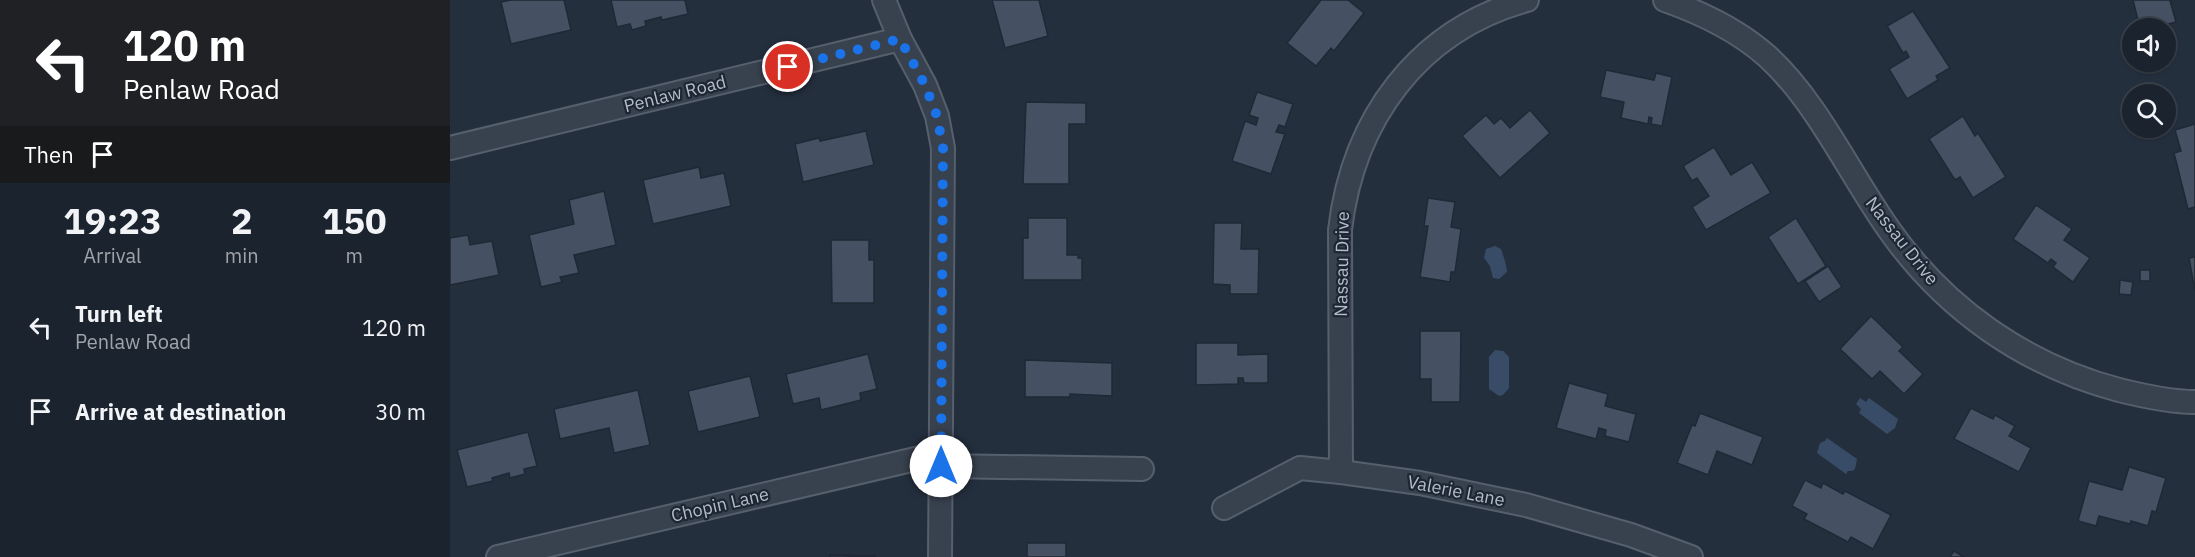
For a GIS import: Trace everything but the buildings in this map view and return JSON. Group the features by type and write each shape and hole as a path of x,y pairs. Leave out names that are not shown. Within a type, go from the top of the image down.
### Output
{"street":[{"path":"884,0 900,39 925,85 937,116 943,148 940,557"},
{"name":"Nassau Drive","path":"1341,471 1340,230 1351,170 1366,133 1386,98 1409,71 1439,44 1472,21 1527,0"},
{"name":"Nassau Drive","path":"1665,0 1718,22 1736,32 1767,56 1798,89 1890,231 1924,274 1964,312 2004,341 2038,360 2092,383 2138,395 2195,402"},
{"name":"Penlaw Road","path":"450,148 900,39"},
{"name":"Chopin Lane","path":"498,557 941,459 1142,469"},
{"name":"Valerie Lane","path":"1224,508 1300,468 1341,471 1420,483 1526,505 1631,535 1691,557"}],"water":[{"path":"1495,246 1501,249 1507,270 1499,279 1493,278 1490,266 1484,258 1486,249"},
{"path":"1495,350 1503,351 1509,357 1509,388 1499,396 1489,389 1489,357"},
{"path":"1860,398 1866,402 1869,398 1898,419 1895,428 1887,434 1859,413 1861,409 1856,404"},
{"path":"1827,438 1857,459 1855,469 1846,474 1817,453 1820,443"}],"route":[{"path":"788,67 900,39 925,85 937,116 943,148 941,466"}]}
